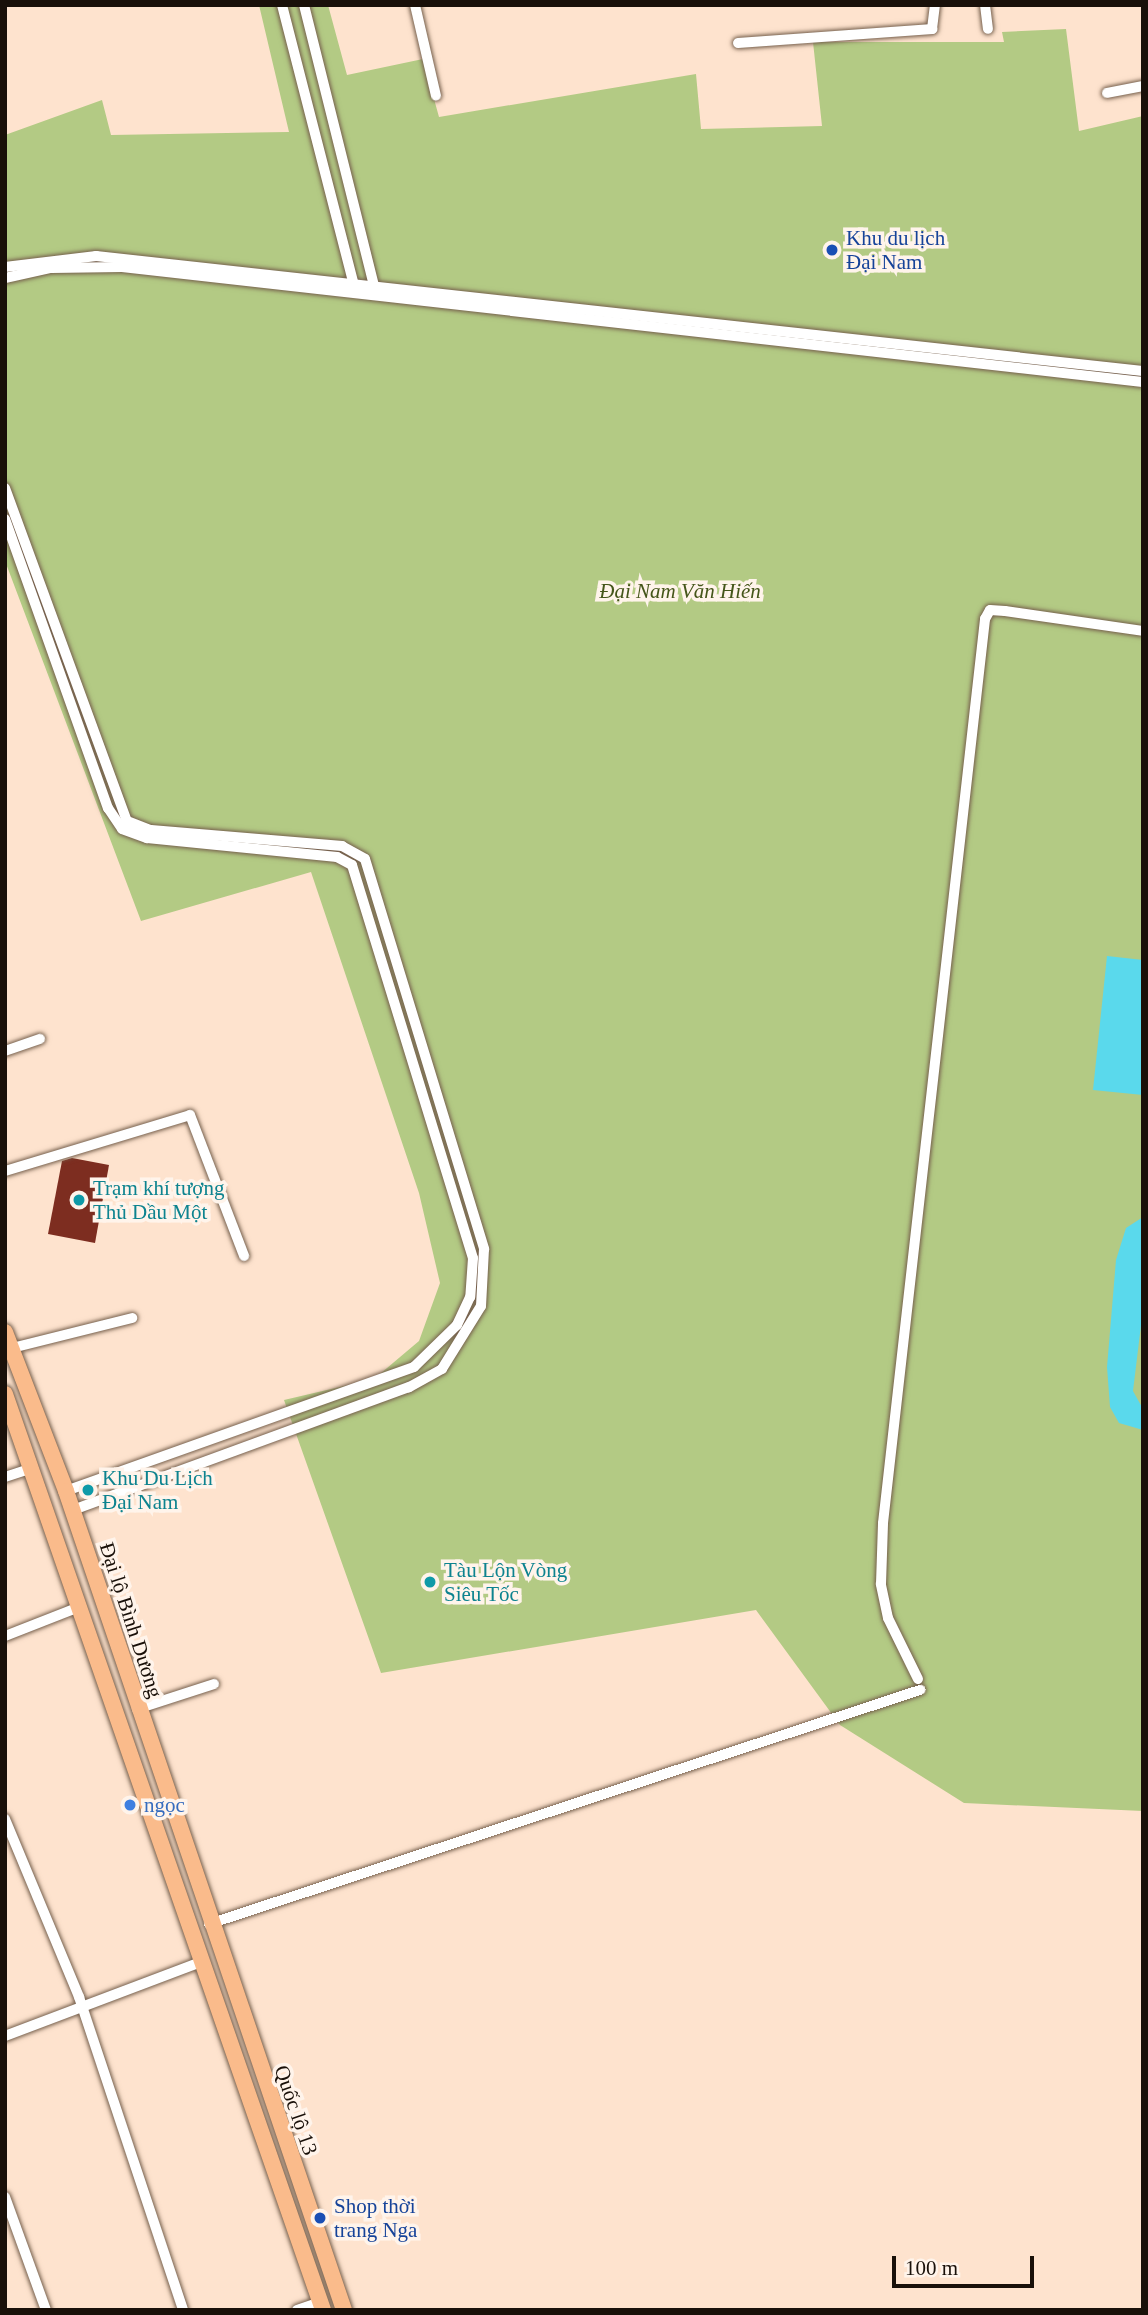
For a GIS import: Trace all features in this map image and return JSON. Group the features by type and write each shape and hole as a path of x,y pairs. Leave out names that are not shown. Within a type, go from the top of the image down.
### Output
{"highway":[{"name":"Đại lộ Bình Dương","path":"5,1332 73,1510 208,1924"},
{"path":"5,1394 190,1931 208,1924"},
{"path":"42,1499 66,1491"},
{"path":"48,1518 73,1510"},
{"name":"Quốc lộ 13","path":"208,1924 344,2310"},
{"name":"Quốc lộ 13","path":"190,1931 321,2306"},
{"path":"201,1962 220,1957"}],"street":[{"path":"282,5 357,297"},
{"path":"304,5 377,299"},
{"path":"415,5 436,96"},
{"path":"738,43 932,29 935,5"},
{"path":"985,5 988,29"},
{"path":"1107,93 1143,86"},
{"path":"5,267 96,256 1143,372"},
{"path":"5,278 51,268 122,267 357,297 1143,382"},
{"path":"5,488 127,821 151,830 342,846 365,859 484,1249 481,1306 442,1369 409,1387 73,1510"},
{"path":"5,519 105,799 122,829 147,838 337,857 352,865 472,1258 470,1297 457,1325 414,1367 66,1491"},
{"path":"208,1924 919,1685 888,1618 881,1584 883,1523 985,618 990,610 1005,611 1143,631"},
{"path":"5,1051 40,1039"},
{"path":"5,1171 190,1115 244,1256"},
{"path":"12,1348 132,1318"},
{"path":"5,1477 32,1468"},
{"path":"84,1485 91,1504"},
{"path":"5,1636 77,1608"},
{"path":"138,1709 214,1684"},
{"path":"5,1819 81,2008 183,2310"},
{"path":"5,2036 201,1962"},
{"path":"5,2197 46,2310"},
{"path":"297,2310 321,2306"}],"green space":[{"name":"Đại Nam Văn Hiến","path":"259,5 328,5 347,75 423,59 439,117 696,74 701,129 822,126 813,42 1004,42 1002,32 1066,29 1079,131 1143,116 1143,1811 964,1803 840,1725 756,1610 381,1673 284,1400 374,1379 419,1341 440,1283 419,1193 311,872 141,921 5,561 5,135 102,100 111,135 289,132"}],"water":[{"path":"1107,956 1143,960 1143,1095 1093,1090"},
{"path":"1143,1217 1142,1317 1133,1391 1143,1409 1143,1430 1119,1423 1110,1407 1107,1367 1116,1260 1126,1228"}],"building":[{"name":"Trạm khí tượng Thủ Dầu Một","path":"72,1158 109,1165 95,1243 48,1234 62,1161"}],"place":[{"name":"Khu du lịch Đại Nam","path":"832,250"},
{"name":"Trạm khí tượng Thủ Dầu Một","path":"79,1200"},
{"name":"Khu Du Lịch Đại Nam","path":"88,1490"},
{"name":"Tàu Lộn Vòng Siêu Tốc","path":"430,1582"},
{"name":"ngọc","path":"130,1805"},
{"name":"Shop thời trang Nga","path":"320,2218"}]}
